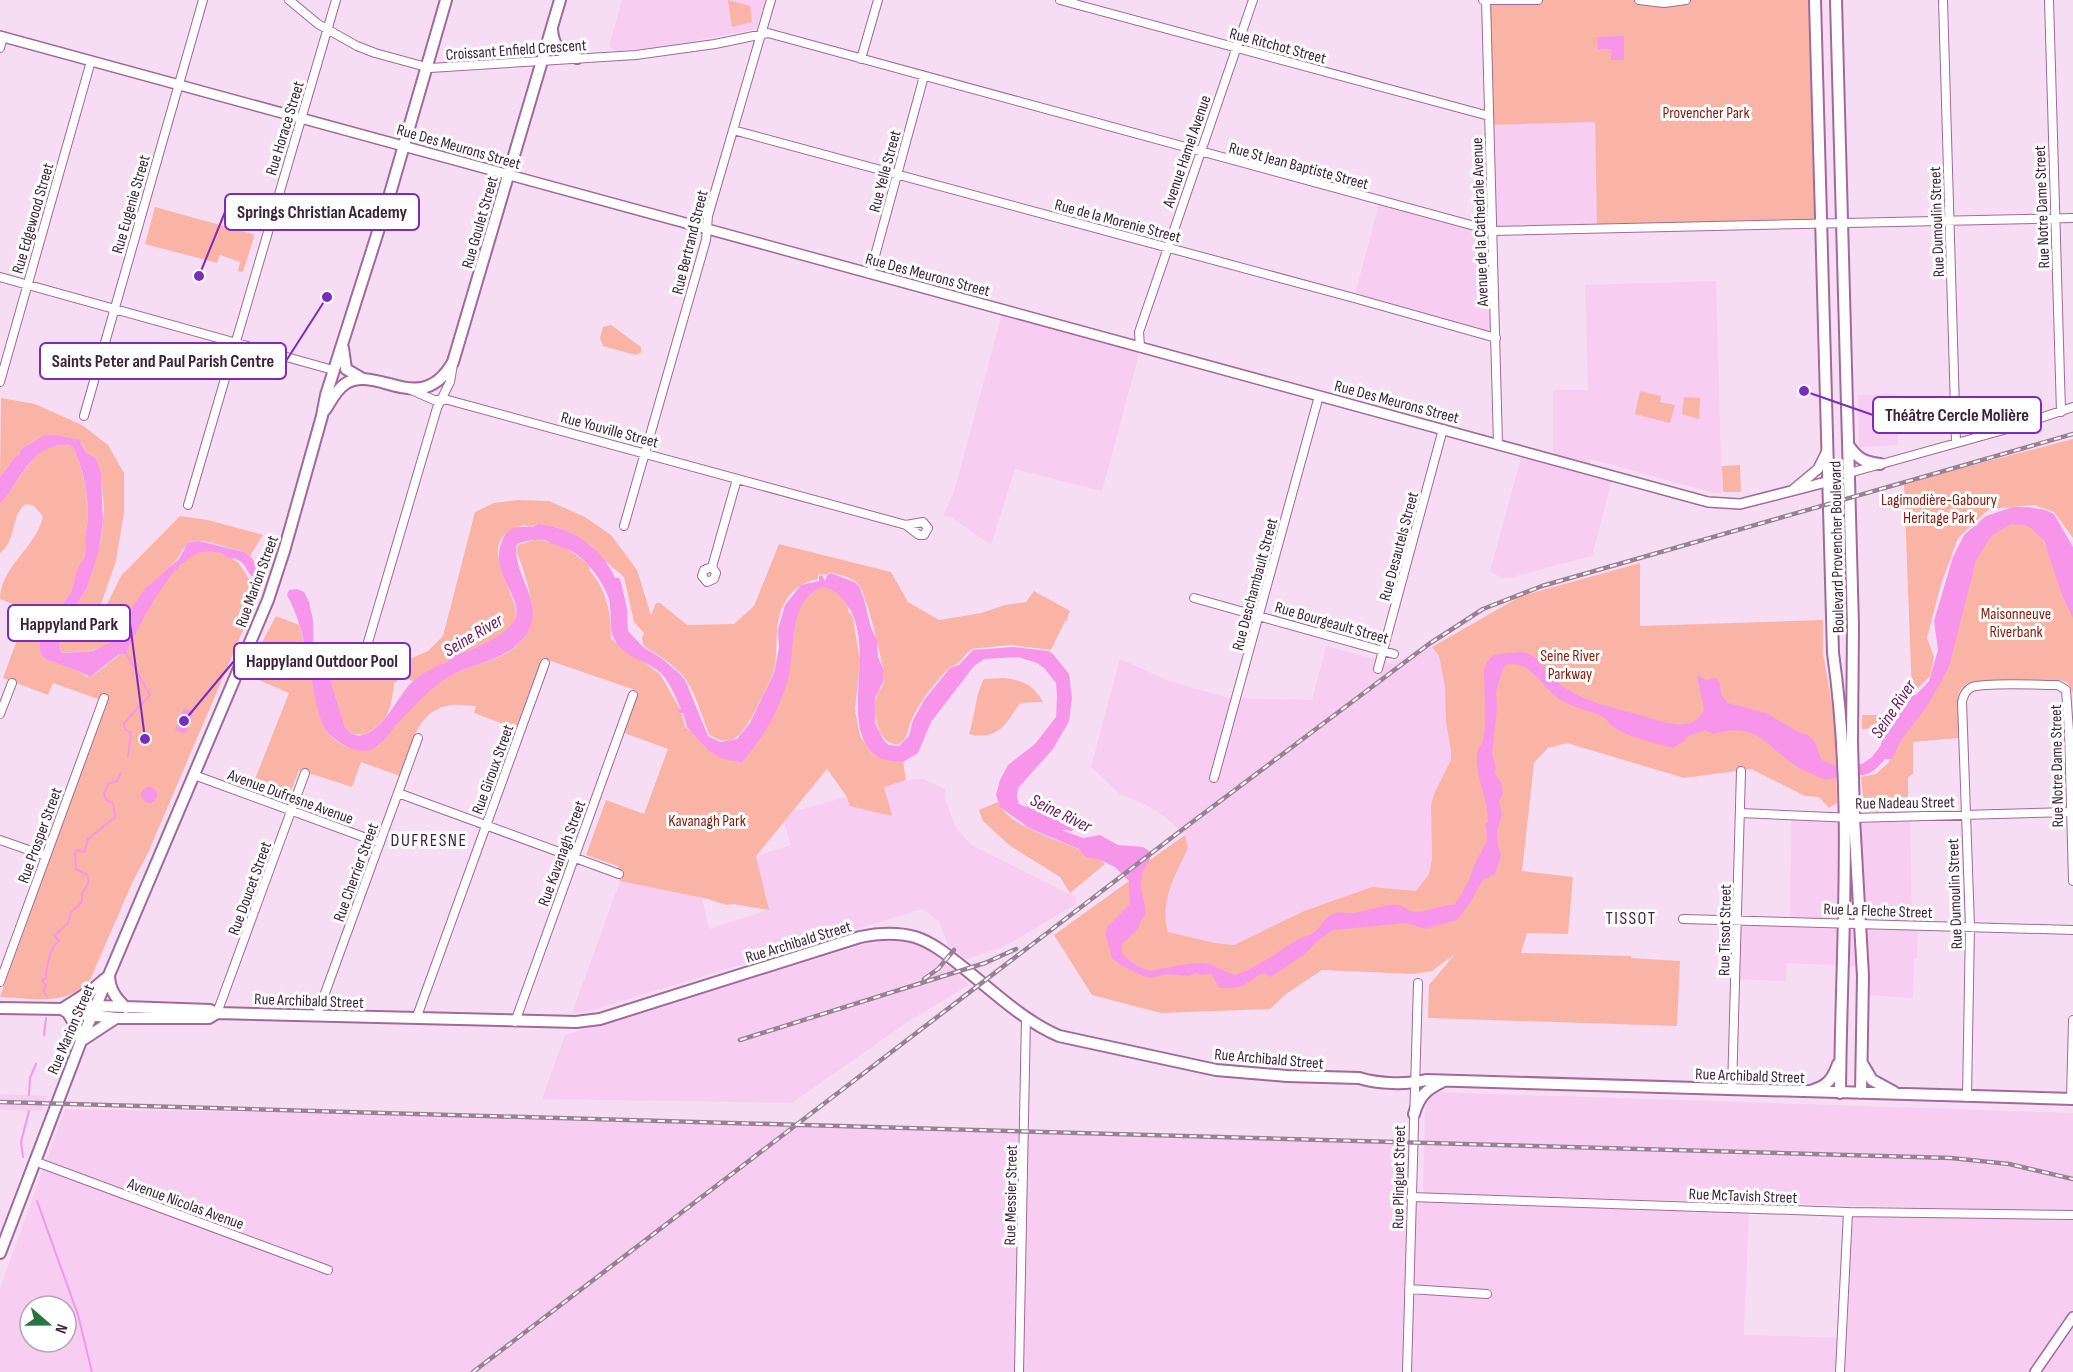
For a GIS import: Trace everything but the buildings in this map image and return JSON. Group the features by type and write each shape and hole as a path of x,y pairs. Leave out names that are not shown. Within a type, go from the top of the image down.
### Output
{"main road":[{"name":"Rue Marion Street","path":"0,1253 81,1041 268,600 284,551 333,370 343,345 404,147 446,0"},
{"name":"Rue Goulet Street","path":"407,388 423,388 438,382 446,375 453,362 560,0"},
{"name":"Boulevard Provencher Boulevard","path":"1815,0 1833,653 1848,741"},
{"name":"Boulevard Provencher Boulevard","path":"1836,0 1853,626 1840,1093"},
{"path":"552,27 555,46 560,51 577,58"},
{"path":"343,345 346,369 363,379"},
{"path":"322,416 335,394 346,383 363,379"},
{"name":"Rue Youville Street","path":"363,379 407,388"},
{"path":"1849,446 1863,461 1880,464"},
{"name":"Rue Des Meurons Street","path":"1830,481 1849,473"},
{"path":"1840,700 1852,699"},
{"name":"Boulevard Provencher Boulevard","path":"1849,817 1862,923 1861,1093"},
{"name":"Rue Archibald Street","path":"0,1008 94,1011 126,1008 202,1009 218,1013 564,1023 600,1019 860,937 883,933 914,937 934,946 1044,1030 1059,1036 1216,1070 1287,1077 1359,1078 1371,1074 1445,1081 1902,1096 2072,1099"},
{"path":"117,1018 81,1041 78,1030 64,1009 109,976 112,992 126,1008"},
{"name":"Rue Archibald Street","path":"94,1011 117,1018 206,1018 218,1013"},
{"path":"1804,1092 1827,1084 1834,1075 1840,1058"},
{"path":"1861,1060 1876,1083 1902,1096"},
{"path":"1414,1114 1422,1095 1429,1088 1445,1081"}],"street":[{"name":"Rue Eugenie Street","path":"84,416 203,0"},
{"name":"Croissant Enfield Crescent","path":"289,0 308,17 327,29 375,53 426,67 668,51 761,34"},
{"name":"Rue Horace Street","path":"188,505 336,0"},
{"name":"Rue Bertrand Street","path":"624,526 706,240 708,216 771,0"},
{"path":"861,59 878,0"},
{"name":"Rue Ritchot Street","path":"1060,0 1489,116"},
{"name":"Avenue Hamel Avenue","path":"1140,346 1139,332 1252,0"},
{"path":"1484,0 1538,0"},
{"name":"Avenue de la Cathedrale Avenue","path":"1484,0 1498,444"},
{"path":"1639,0 1664,3 1686,0"},
{"name":"Rue Dumoulin Street","path":"1943,0 1956,443"},
{"name":"Rue Notre Dame Street","path":"2049,0 2061,412"},
{"name":"Rue St Jean Baptiste Street","path":"761,34 769,33 1493,231 1842,225 2073,218"},
{"name":"Rue Des Meurons Street","path":"2,37 1715,503 1740,504 1830,481"},
{"path":"0,48 2,37"},
{"name":"Rue Edgewood Street","path":"0,382 91,61"},
{"name":"Rue Yelle Street","path":"870,274 924,76"},
{"name":"Rue de la Morenie Street","path":"733,130 1496,338"},
{"path":"0,277 333,370"},
{"path":"366,649 437,408 450,382 453,362"},
{"name":"Rue Youville Street","path":"407,388 435,400 442,399 906,525"},
{"name":"Rue Deschambault Street","path":"1214,778 1319,396"},
{"path":"1849,473 2073,407"},
{"name":"Rue Desautels Street","path":"1378,669 1443,429"},
{"path":"1790,492 1818,469 1825,459 1828,447"},
{"path":"712,567 737,479"},
{"name":"Rue Bourgeault Street","path":"1194,598 1394,654"},
{"name":"Rue Giroux Street","path":"416,1019 545,663"},
{"path":"0,714 12,683"},
{"name":"Rue Notre Dame Street","path":"1966,692 1974,687 1983,686 2058,685 2064,688 2068,697 2073,881"},
{"name":"Rue Dumoulin Street","path":"1966,692 1962,702 1970,926 1967,1097"},
{"name":"Rue Kavanagh Street","path":"515,1022 633,695"},
{"name":"Rue Prosper Street","path":"0,982 104,698"},
{"name":"Rue Cherrier Street","path":"317,1015 418,738"},
{"name":"Rue Tissot Street","path":"1732,1089 1741,771"},
{"name":"Rue Doucet Street","path":"218,1013 305,773"},
{"name":"Avenue Dufresne Avenue","path":"194,775 380,843"},
{"path":"398,793 619,874"},
{"name":"Rue Nadeau Street","path":"1740,813 1849,817 2071,812"},
{"path":"0,840 46,856"},
{"name":"Rue La Fleche Street","path":"1683,919 2073,930"},
{"name":"Rue Plinguet Street","path":"1407,1372 1414,1114 1418,1080 1418,983"},
{"name":"Rue Messier Street","path":"1019,1372 1026,1018"},
{"path":"2072,1099 2073,1020"},
{"name":"Avenue Nicolas Avenue","path":"34,1161 328,1270"},
{"name":"Rue McTavish Street","path":"1411,1197 1848,1212 2073,1215"},
{"path":"1840,1372 1848,1212"},
{"path":"1409,1289 1486,1294"},
{"path":"2035,1372 2073,1317"}],"shaded area":[{"path":"622,0 766,0 757,29 663,47 616,51 609,46"},
{"path":"1595,122 1597,230 1493,231 1489,125"},
{"path":"1380,200 1493,231 1496,338 1354,298"},
{"path":"1716,281 1722,493 1714,493 1590,459 1590,469 1613,476 1592,556 1509,578 1501,578 1490,571 1523,451 1553,459 1553,390 1588,390 1585,285"},
{"path":"1002,314 1138,349 1138,358 1102,491 1015,469 991,545 952,518 943,515 954,492"},
{"path":"1897,394 1898,445 1859,447 1858,395"},
{"path":"1428,642 1439,656 1447,699 1446,722 1451,760 1431,805 1432,859 1429,874 1416,891 1372,887 1304,911 1233,945 1168,932 1165,923 1166,903 1178,868 1188,848 1185,835 1165,817 1146,805 1120,794 1091,767 1120,659 1169,681 1228,698 1312,700 1326,646 1394,664"},
{"path":"923,779 945,789 945,799 955,826 971,845 1076,897 1076,904 1004,947 966,959 948,945 939,921 922,909 587,1012 572,1013 620,881 702,898 709,929 768,910 756,856 791,845 782,815 906,780"},
{"path":"1910,819 1912,919 1918,920 1913,998 1868,995 1869,967 1787,963 1786,981 1733,979 1735,925 1790,925 1791,820"},
{"path":"893,940 908,942 934,953 969,985 909,1021 792,1103 542,1099 565,1035 869,943"},
{"path":"1436,1092 2073,1113 2073,1212 1423,1193 1425,1102"},
{"path":"0,1094 47,1096 42,1111 0,1110"},
{"path":"65,1109 430,1115 1413,1143 1411,1197 1749,1209 1744,1335 1841,1338 1848,1212 2073,1215 2073,1372 0,1372 0,1288"}],"green space":[{"path":"728,0 750,6 752,22 732,27"},
{"name":"Provencher Park","path":"1815,0 1822,225 1597,230 1595,122 1489,125 1486,1"},
{"path":"155,207 253,234 243,272 238,271 240,262 220,255 217,263 145,244"},
{"path":"611,325 641,347 641,353 635,355 603,346 600,338 603,327"},
{"path":"1640,391 1661,396 1660,402 1675,405 1670,423 1635,414"},
{"path":"1684,397 1700,398 1699,419 1682,414"},
{"path":"1,398 35,404 82,425 108,445 124,473 124,513 116,561 100,607 104,610 121,576 180,516 208,520 263,535 250,556 216,544 201,541 190,542 173,564 137,600 125,626 117,637 103,647 62,653 58,644 61,634 87,588 100,545 104,509 101,472 96,459 86,452 82,443 50,436 38,439 21,449 19,455 0,477"},
{"name":"Lagimodière-Gaboury Heritage Park","path":"2073,439 2073,538 2054,512 2034,505 1989,509 1958,538 1941,584 1927,638 1934,657 1930,676 1912,694 1904,483"},
{"path":"72,446 79,461 86,490 88,520 85,556 72,589 43,634 40,652 45,659 81,672 87,677 96,674 124,653 150,600 184,560 207,547 238,562 251,582 256,581 262,586 148,853 133,881 90,980 81,989 60,998 0,997 108,698 100,695 98,699 53,683 48,695 3,678 28,610 0,599 2,588 12,567 34,538 43,516 34,506 26,504 18,515 9,542 0,553 0,504 34,458 48,447"},
{"path":"1740,465 1741,492 1723,492 1722,466"},
{"path":"518,500 549,501 585,517 611,535 637,570 651,615 656,603 660,603 687,625 734,624 754,606 779,544 891,572 908,602 939,620 1026,602 1034,591 1070,611 1068,620 1065,621 1051,650 1011,645 971,649 934,685 916,711 904,740 894,744 883,736 876,718 876,698 883,684 884,674 875,632 862,591 856,582 846,577 830,572 826,575 818,575 818,579 795,589 785,602 779,618 774,670 768,685 740,734 732,740 722,740 709,734 688,683 680,672 643,645 644,633 634,622 624,577 592,546 569,532 538,524 530,527 524,525 507,533 500,541 498,552 516,612 511,626 497,637 453,658 413,681 403,677 394,683 390,708 383,720 363,735 350,733 345,727 324,660 314,645 396,665 428,651 443,636 475,512 494,503"},
{"name":"Maisonneuve Riverbank","path":"2014,521 2038,529 2073,608 2073,693 2068,683 2061,680 1966,684 1960,690 1958,697 1958,738 1913,742 1913,774 1908,777 1908,808 1906,811 1865,812 1861,777 1876,774 1888,763 1946,665 1971,564 1991,533"},
{"name":"Kavanagh Park","path":"534,540 549,542 564,548 578,556 590,567 589,570 600,585 607,602 611,639 660,674 681,711 685,727 733,761 742,763 766,726 784,686 793,630 802,604 811,594 823,587 836,591 849,607 848,611 853,618 860,661 855,710 860,736 874,756 903,762 906,780 884,787 892,816 850,806 847,797 827,769 756,856 769,910 727,905 620,881 618,866 586,855 606,800 644,814 668,749 624,733 638,691 542,658 517,729 474,713 476,706 452,705 440,708 423,722 412,742 400,776 361,762 352,787 299,770 286,804 250,792 289,693 245,674 276,616 299,625 318,707 328,733 344,746 351,748 364,749 378,746 429,690 456,673 501,656 516,647 526,636 531,623 532,610 527,581 517,552 518,545"},
{"name":"Seine River Parkway","path":"1640,563 1640,626 1823,620 1823,653 1835,722 1837,803 1829,808 1819,797 1805,796 1751,769 1684,778 1567,743 1548,748 1534,763 1522,871 1573,877 1568,934 1527,933 1521,953 1631,956 1631,958 1680,961 1677,1026 1428,1018 1429,985 1455,954 1432,971 1413,974 1322,970 1286,994 1270,1009 1161,1013 1092,995 1054,935 1129,881 1150,860 1185,835 1188,848 1167,900 1168,932 1234,945 1304,911 1372,887 1416,891 1429,874 1432,859 1431,805 1451,760 1446,722 1445,687 1439,656 1432,647 1521,596"},
{"path":"984,679 1017,680 1027,685 1043,702 1020,703 1005,724 994,733 979,736 969,734"},
{"path":"1862,715 1878,715 1878,728 1862,729"},
{"path":"998,802 1005,813 1017,822 1080,850 1105,864 1070,893 1060,877 1009,845 983,821 979,810"}],"water":[{"path":"1624,36 1624,60 1611,60 1611,49 1598,49 1597,37"},
{"path":"45,435 79,440 86,452 96,459 101,472 103,521 99,550 87,588 67,620 60,639 59,647 62,653 93,651 111,642 124,629 132,607 145,589 179,559 187,544 191,542 199,541 244,552 252,558 259,571 256,580 241,562 234,558 228,558 216,552 199,553 177,569 156,596 126,653 118,655 90,677 45,659 40,652 43,634 71,592 78,569 85,556 88,509 84,480 72,446 59,445 48,448 30,463 0,504 0,477 19,455 21,449"},
{"name":"Seine River","path":"2013,507 2029,507 2054,514 2073,547 2073,618 2062,595 2044,541 2032,529 2025,525 2011,524 1991,536 1976,560 1949,667 1927,706 1902,739 1892,759 1885,759 1871,772 1864,775 1821,778 1796,766 1756,735 1744,731 1730,730 1713,734 1705,730 1688,736 1673,748 1641,739 1618,730 1602,716 1564,702 1530,671 1516,664 1508,664 1503,668 1496,692 1497,708 1492,754 1496,768 1495,774 1501,782 1503,794 1499,801 1502,814 1497,832 1501,855 1495,874 1483,880 1457,920 1425,929 1406,923 1333,930 1317,941 1305,954 1271,977 1265,973 1244,985 1231,988 1220,988 1211,974 1199,975 1197,973 1188,976 1166,974 1146,977 1124,967 1112,958 1106,936 1107,927 1130,904 1129,881 1115,867 1098,859 1086,857 1079,849 1029,828 1000,807 996,795 1000,780 1008,765 1035,744 1056,717 1056,683 1037,663 1018,657 984,659 974,666 931,722 918,753 903,762 882,759 876,756 865,742 859,724 860,661 855,620 840,596 823,587 812,593 799,610 787,681 776,712 742,763 721,758 709,751 687,727 683,713 679,713 678,710 681,709 672,690 661,673 630,655 614,639 609,599 590,567 571,551 544,540 533,540 517,544 516,554 532,606 533,617 524,638 506,653 460,671 442,681 396,725 378,746 370,750 359,751 338,741 324,728 317,707 301,630 287,595 289,590 297,589 304,592 313,620 313,641 324,660 345,727 350,733 359,736 368,733 382,722 405,690 419,676 448,661 449,656 487,642 513,623 516,609 499,563 499,552 507,532 518,527 532,527 538,524 573,534 584,540 602,557 615,578 619,578 621,582 627,609 628,631 643,647 680,674 686,682 708,736 720,742 737,739 750,723 774,673 779,648 778,630 785,605 801,585 819,581 819,576 822,575 825,581 827,575 831,573 859,586 871,628 877,640 878,657 884,671 883,682 875,698 875,723 884,741 889,745 899,746 909,736 913,720 925,699 950,668 959,665 973,650 1013,647 1048,651 1069,674 1072,698 1069,721 1053,749 1018,788 1019,804 1026,807 1034,801 1065,812 1075,828 1072,831 1062,830 1083,838 1100,835 1118,845 1143,847 1149,851 1150,860 1141,881 1146,914 1138,929 1122,944 1122,954 1137,966 1150,971 1203,963 1235,975 1252,968 1299,939 1312,934 1335,913 1353,913 1393,905 1418,912 1454,905 1466,886 1487,838 1486,804 1478,771 1477,753 1484,733 1484,669 1491,657 1496,655 1527,653 1559,683 1581,697 1673,724 1691,723 1704,710 1697,675 1706,680 1716,678 1720,684 1721,695 1728,703 1766,713 1798,732 1808,735 1815,742 1823,761 1834,765 1862,764 1872,757 1881,745 1883,735 1908,698 1917,694 1929,681 1938,650 1934,621 1953,557 1964,535 1986,516"},
{"path":"184,708 194,712 185,734 175,730"},
{"path":"149,787 155,789 157,795 155,801 149,803 143,801 141,795 143,789"}],"waterway":[{"path":"126,653 150,695 124,723 125,729 131,733 128,756"},
{"path":"47,997 43,990 46,987 42,980 46,978 51,952 59,941 54,936 68,923 71,912 82,902 82,893 88,883 87,875 76,869 75,852 85,851 88,839 115,817 113,803 106,800 104,794 108,784 117,781 121,773"},
{"path":"44,1035 46,1018"},
{"path":"29,1095 30,1078 36,1064"},
{"path":"23,1157 21,1142 29,1111"},
{"path":"37,1201 78,1315 92,1372"}],"railway":[{"path":"473,1372 1183,829 1429,644 1483,609 1542,586 2073,434"},
{"path":"740,1040 985,963 1016,949"},
{"path":"924,979 938,969 954,950"},
{"path":"0,1102 1951,1158 2009,1164 2073,1179"}],"place":[{"name":"Springs Christian Academy","path":"199,276"},
{"name":"Saints Peter and Paul Parish Centre","path":"327,297"},
{"name":"Théâtre Cercle Molière","path":"1804,391"},
{"name":"Happyland Outdoor Pool","path":"184,721"},
{"name":"Happyland Park","path":"145,739"}],"district":[{"name":"DUFRESNE","path":"429,840"},
{"name":"TISSOT","path":"1631,918"}]}
